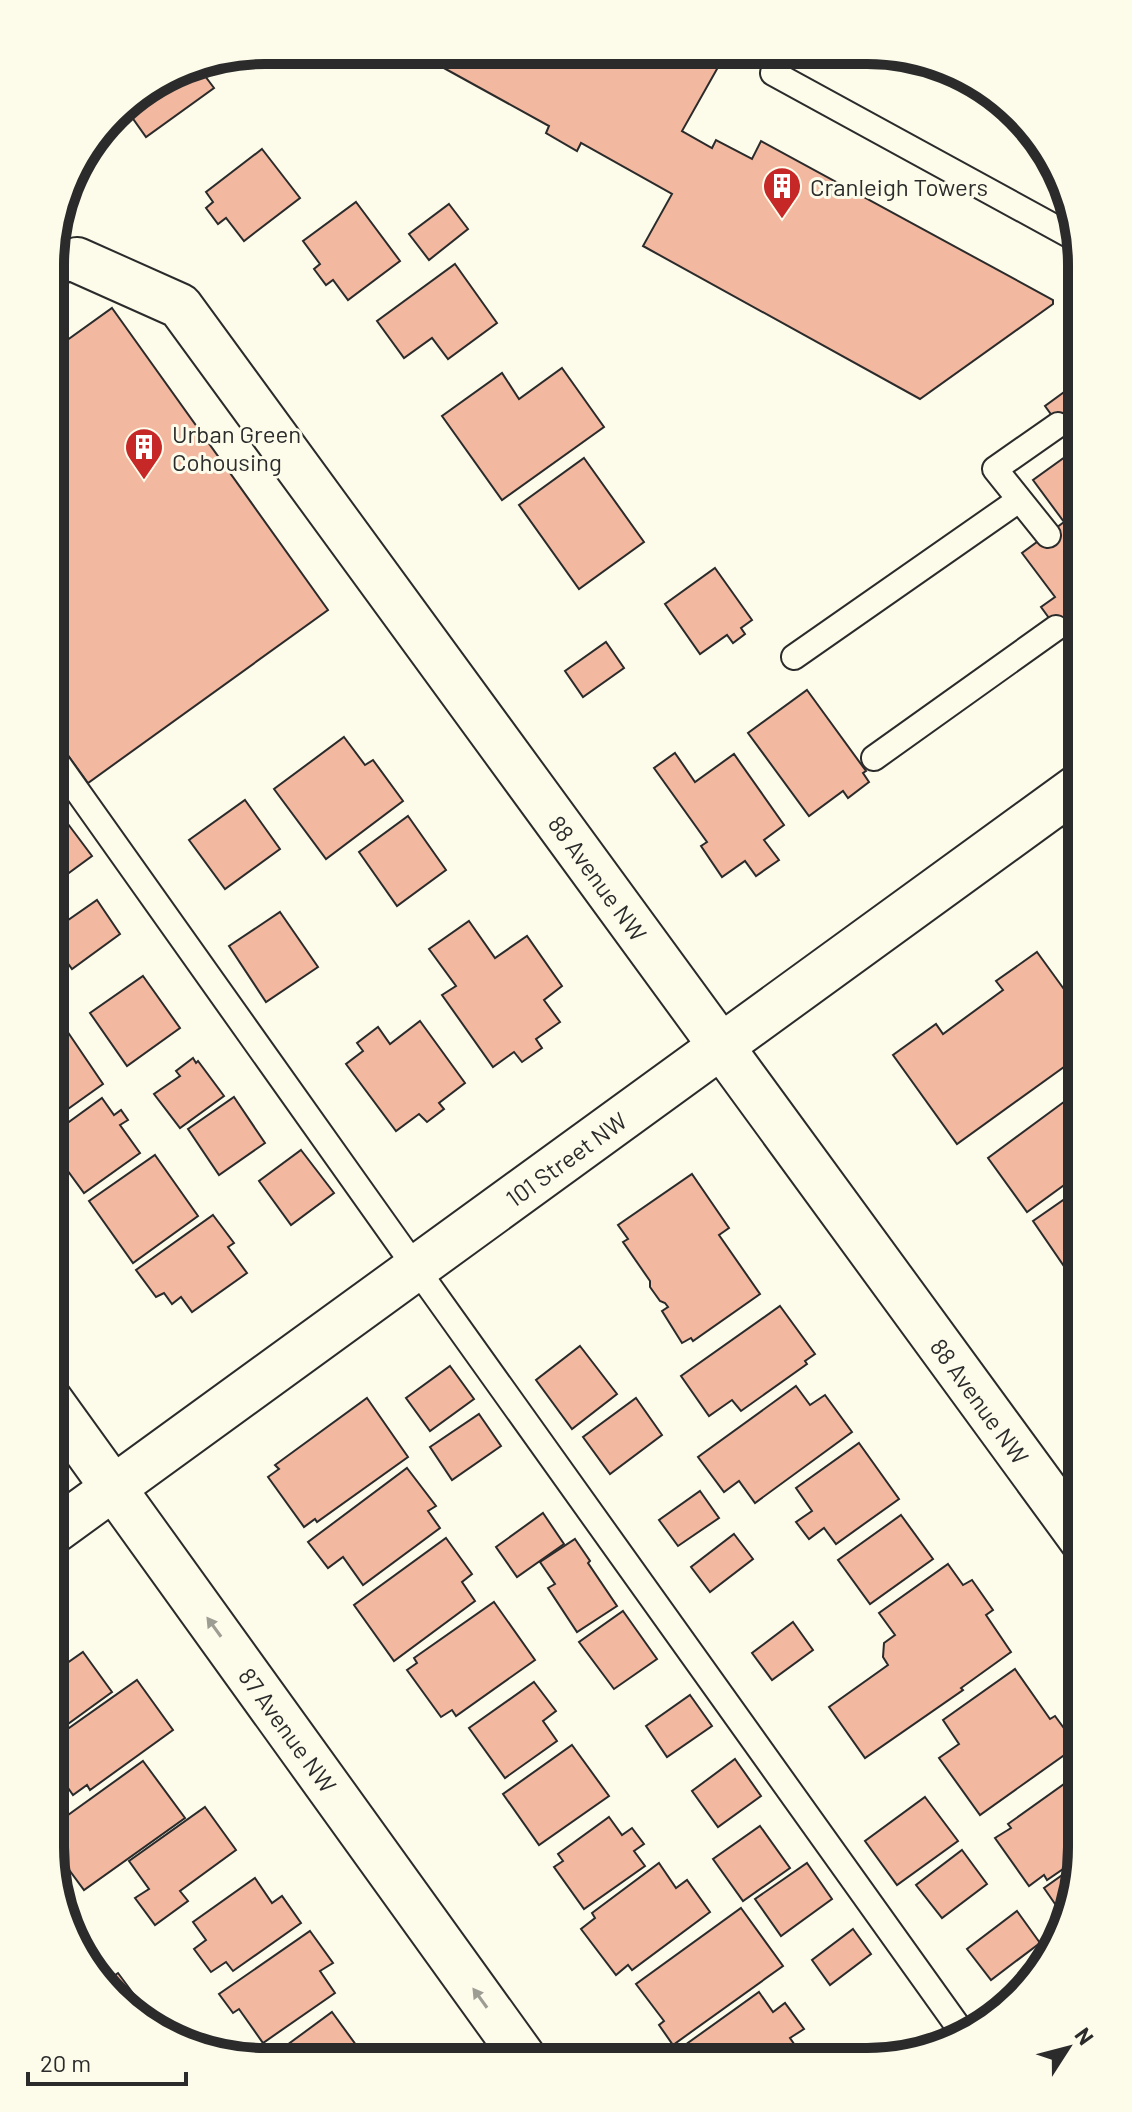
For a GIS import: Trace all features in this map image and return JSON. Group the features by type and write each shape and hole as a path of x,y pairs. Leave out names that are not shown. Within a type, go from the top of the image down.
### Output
{"street":[{"name":"88 Avenue NW","path":"64,267 180,306 1068,1521"},
{"name":"101 Street NW","path":"64,1524 721,1047 1068,809"},
{"name":"87 Avenue NW","path":"64,1419 517,2048"}],"lane":[{"path":"777,64 773,73 1065,233"},
{"path":"1048,535 995,469 1058,425"},
{"path":"794,657 1019,500"},
{"path":"874,758 1056,628"},
{"path":"64,772 958,2026"}],"building":[{"name":"Cranleigh Towers","path":"437,64 720,64 682,131 712,148 716,140 752,159 761,141 1053,300 1053,304 920,399 643,246 672,194 581,143 577,151 546,133 549,126"},
{"path":"204,74 214,88 146,137 131,115 164,91"},
{"path":"262,149 300,198 244,241 226,218 218,224 206,208 213,202 206,192"},
{"path":"356,202 400,261 348,300 333,280 326,285 314,269 320,264 303,241"},
{"path":"449,204 468,229 429,260 409,234"},
{"path":"455,264 497,323 448,359 432,338 404,358 377,321"},
{"name":"Urban Green Cohousing","path":"112,308 328,610 88,783 64,750 64,342"},
{"path":"562,368 604,427 502,500 442,416 502,373 519,399"},
{"path":"1068,389 1068,438 1045,406"},
{"path":"1068,455 1068,644 1041,607 1055,597 1022,553 1064,522 1033,480"},
{"path":"584,458 644,542 579,589 519,505"},
{"path":"715,568 752,620 741,628 745,634 733,643 727,635 700,654 665,604"},
{"path":"606,642 624,668 583,697 565,671"},
{"path":"807,690 866,771 863,773 869,782 848,798 843,791 809,816 748,733"},
{"path":"344,737 365,765 373,760 403,801 326,859 274,789"},
{"path":"675,753 695,782 734,754 784,825 764,840 779,860 756,876 745,861 722,877 701,846 707,842 654,768"},
{"path":"245,800 280,849 225,889 189,840"},
{"path":"408,816 446,870 397,906 359,852"},
{"path":"68,824 92,856 64,876 64,827"},
{"path":"97,900 120,934 72,969 64,958 64,923"},
{"path":"280,912 318,967 266,1002 229,946"},
{"path":"469,921 495,958 527,936 562,986 544,1000 560,1022 536,1039 542,1048 522,1062 514,1052 493,1067 442,995 456,986 429,949"},
{"path":"1037,952 1068,995 1068,1064 957,1144 893,1055 936,1024 943,1034 1003,990 996,981"},
{"path":"143,976 180,1028 127,1066 90,1013"},
{"path":"420,1021 465,1083 439,1103 444,1109 427,1122 419,1114 396,1131 346,1064 363,1051 357,1043 378,1027 390,1044"},
{"path":"64,1026 103,1084 64,1112"},
{"path":"193,1058 224,1096 180,1128 154,1094 180,1076 176,1071"},
{"path":"234,1097 265,1143 219,1175 188,1129"},
{"path":"102,1098 114,1115 121,1110 128,1120 120,1125 140,1153 84,1193 64,1166 64,1126"},
{"path":"1068,1099 1068,1182 1027,1212 988,1158"},
{"path":"301,1150 334,1193 291,1225 259,1181"},
{"path":"155,1155 198,1216 133,1263 89,1201"},
{"path":"692,1174 729,1228 719,1235 760,1294 693,1341 691,1338 682,1343 662,1311 668,1307 650,1287 650,1281 623,1242 628,1239 618,1225"},
{"path":"1068,1197 1068,1272 1033,1221"},
{"path":"213,1215 234,1243 228,1247 247,1273 192,1312 181,1297 172,1304 164,1293 156,1297 136,1270"},
{"path":"780,1306 815,1354 805,1361 807,1364 741,1411 732,1400 709,1416 681,1376"},
{"path":"580,1346 617,1394 572,1429 536,1380"},
{"path":"450,1366 474,1399 430,1431 406,1398"},
{"path":"796,1386 810,1405 825,1395 852,1432 755,1503 739,1481 724,1492 698,1457"},
{"path":"367,1398 408,1457 317,1522 315,1519 304,1527 268,1477 279,1469 275,1465"},
{"path":"636,1398 662,1435 610,1474 583,1437"},
{"path":"479,1414 501,1446 452,1480 430,1447"},
{"path":"859,1443 899,1499 836,1544 824,1528 809,1539 796,1522 812,1511 796,1488"},
{"path":"407,1468 436,1506 428,1511 440,1528 363,1585 343,1557 328,1568 308,1542"},
{"path":"700,1491 719,1518 678,1546 659,1520"},
{"path":"543,1513 564,1544 517,1577 496,1547"},
{"path":"901,1515 933,1559 870,1604 838,1560"},
{"path":"734,1534 753,1559 710,1592 691,1567"},
{"path":"446,1538 472,1574 462,1582 475,1601 394,1661 354,1605"},
{"path":"575,1539 617,1606 577,1632 548,1588 555,1584 540,1562"},
{"path":"948,1564 963,1585 972,1580 993,1610 986,1615 1011,1652 961,1688 963,1690 865,1758 829,1707 888,1665 883,1657 884,1643 895,1635 879,1613"},
{"path":"494,1602 535,1660 456,1716 452,1710 441,1717 407,1670 417,1663 414,1658"},
{"path":"623,1611 657,1659 614,1689 579,1642"},
{"path":"793,1622 813,1650 772,1680 752,1653"},
{"path":"83,1652 112,1692 64,1727 64,1665"},
{"path":"1015,1669 1050,1719 1055,1716 1068,1734 1068,1752 980,1815 939,1758 959,1744 943,1720"},
{"path":"137,1680 173,1730 90,1790 87,1785 73,1795 66,1785 64,1787 64,1731"},
{"path":"534,1682 556,1711 543,1721 557,1741 505,1778 469,1728"},
{"path":"690,1695 712,1726 667,1757 646,1726"},
{"path":"572,1745 609,1796 539,1845 503,1794"},
{"path":"735,1759 761,1796 718,1827 692,1791"},
{"path":"143,1761 185,1818 84,1890 65,1864 64,1818"},
{"path":"1068,1781 1067,1866 1047,1880 1044,1875 1029,1886 995,1838 1011,1828 1008,1824"},
{"path":"925,1797 958,1841 897,1885 865,1841"},
{"path":"205,1807 236,1850 180,1891 188,1901 155,1925 135,1898 149,1889 129,1861"},
{"path":"609,1817 622,1835 632,1828 644,1844 634,1851 645,1866 584,1909 554,1867 563,1861 558,1854"},
{"path":"760,1826 790,1868 743,1901 713,1859"},
{"path":"962,1850 987,1884 942,1918 916,1885"},
{"path":"659,1863 676,1888 687,1880 710,1912 632,1970 628,1965 616,1975 581,1929 595,1918 592,1913"},
{"path":"807,1863 832,1899 781,1936 755,1899"},
{"path":"1066,1872 1058,1908 1044,1888"},
{"path":"255,1878 272,1903 282,1896 301,1923 233,1971 226,1962 211,1972 194,1949 206,1940 193,1922"},
{"path":"741,1908 783,1966 673,2045 659,2025 664,2021 636,1984"},
{"path":"1017,1911 1040,1943 991,1980 967,1949"},
{"path":"853,1929 871,1954 830,1985 812,1960"},
{"path":"310,1931 333,1963 320,1971 335,1993 263,2043 239,2009 233,2013 219,1994"},
{"path":"118,1973 138,2000 137,2001 112,1977"},
{"path":"759,1992 773,2012 785,2003 804,2029 790,2038 797,2048 681,2048"},
{"path":"332,2012 358,2048 283,2048"}],"place":[{"name":"Cranleigh Towers","path":"782,220"},
{"name":"Urban Green Cohousing","path":"144,481"}]}
